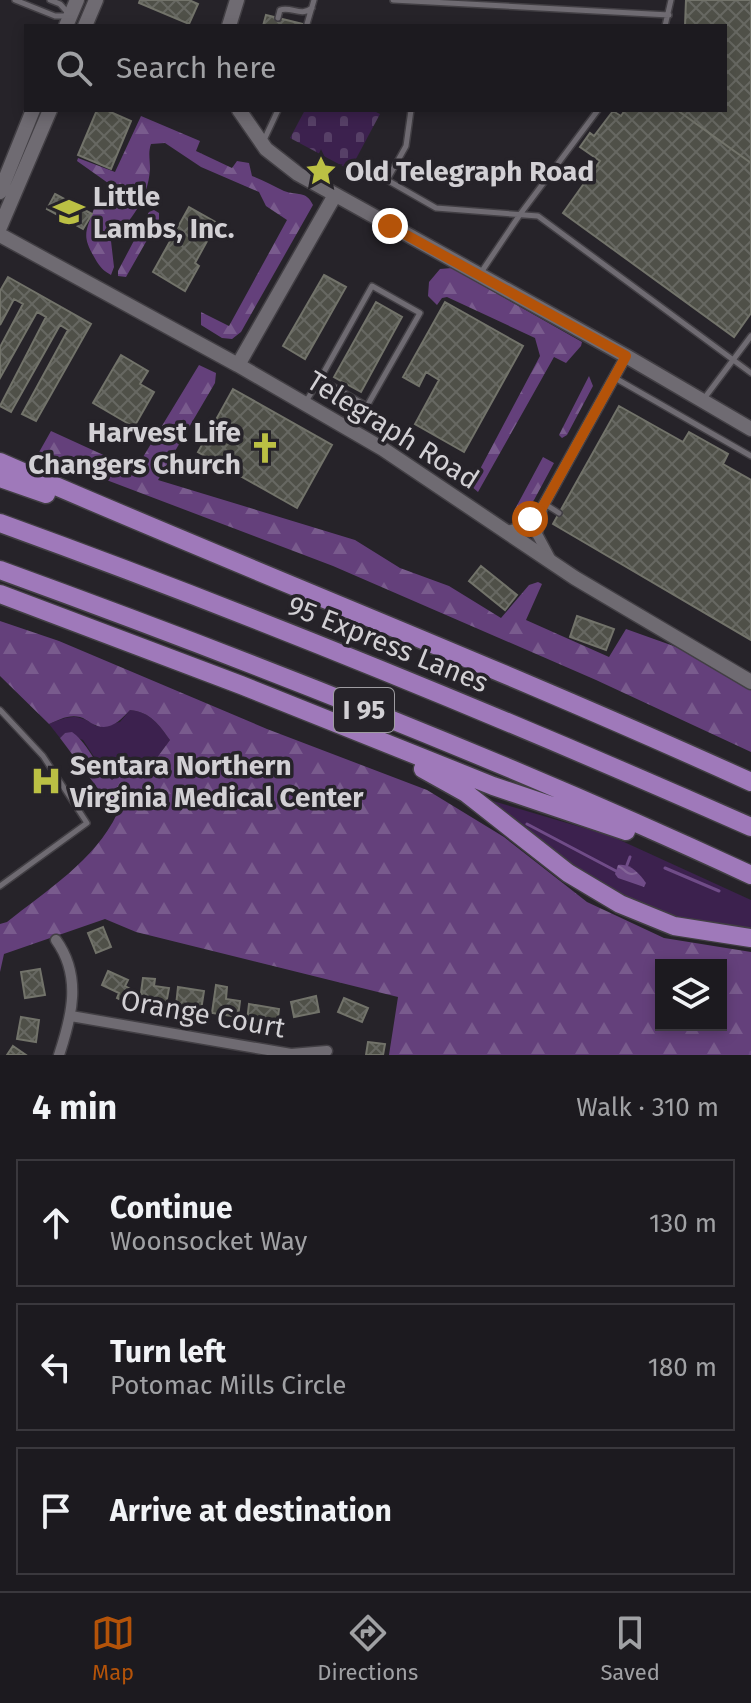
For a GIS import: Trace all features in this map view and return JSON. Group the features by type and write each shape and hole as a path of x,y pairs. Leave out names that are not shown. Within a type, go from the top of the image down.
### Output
{"highway":[{"path":"0,462 192,546 404,631 751,782"},
{"path":"0,478 192,546"},
{"name":"95 Express Lanes","path":"0,523 354,659 751,827"},
{"name":"I 95","path":"0,570 309,687 548,785 751,875"},
{"path":"0,594 535,801 724,862"},
{"path":"0,606 153,651"},
{"path":"339,725 466,793 568,873 620,904 674,926 751,938"}],"street":[{"path":"68,21 77,0"},
{"path":"88,24 96,0"},
{"path":"230,24 237,0"},
{"path":"0,192 32,112"},
{"path":"0,227 49,112"},
{"path":"240,112 274,158 751,429"},
{"path":"238,365 335,195"},
{"name":"Telegraph Road","path":"0,235 238,365 394,456 554,565 751,682"},
{"path":"503,532 522,527 543,506 626,356"},
{"path":"543,506 537,537 554,565"},
{"path":"56,940 65,953 72,974 71,1016 59,1055"},
{"name":"Orange Court","path":"71,1016 291,1054 327,1051"}],"lane":[{"path":"15,0 68,21"},
{"path":"50,0 60,4 68,21"},
{"path":"307,24 314,0"},
{"path":"393,0 669,15"},
{"path":"666,24 671,0"},
{"path":"278,18 280,10 284,8 301,13 312,8"},
{"path":"262,145 275,112"},
{"path":"411,112 406,146 387,180 436,208 534,214 751,373"},
{"path":"480,275 521,213 597,112"},
{"path":"305,404 372,286 420,313 367,406 320,379"},
{"path":"703,401 751,336"},
{"path":"614,377 751,456"},
{"path":"543,506 559,513"},
{"path":"0,710 43,756 87,823 3,884 0,874"}],"green space":[{"path":"304,112 380,114 350,170 290,138"},
{"path":"141,116 200,141 196,151 232,168 237,161 249,163 252,176 284,191 304,195 313,205 241,332 232,339 222,338 201,325 201,312 229,326 287,220 266,206 259,192 201,167 165,143 151,144 149,180 142,200 111,241 114,267 111,275 103,270 89,246 86,234 89,223 95,206 101,207 109,195 108,183 77,161 78,158 115,172"},
{"path":"154,210 159,213 159,219 126,277 118,276 149,212"},
{"path":"452,268 582,342 566,363 554,357 478,492 471,486 540,356 535,338 447,297 437,305 428,296 429,282 440,269"},
{"path":"199,365 216,373 215,383 158,480 355,540 400,568 449,586 501,618 529,585 538,582 542,584 526,620 609,657 626,629 682,649 751,689 751,752 596,680 333,566 38,454 51,431 121,463 143,457"},
{"path":"589,376 593,386 567,435 562,438 559,435"},
{"path":"543,457 554,463 534,500 522,514 514,511"},
{"path":"0,621 59,641 267,729 427,790 504,837 587,902 664,938 751,952 751,1055 389,1055 398,997 136,932 105,919 4,954 0,972 0,924 38,899 83,860 108,831 117,814 60,738 72,732 112,780 136,760 156,759 170,740 149,716 130,710 117,722 103,727 76,716 49,724 0,676"},
{"path":"130,710 149,716 170,740 156,759 123,769 112,780 83,740 65,733 60,738 49,724 73,717 96,726 120,722"},
{"path":"486,799 611,836 751,900 751,931 708,926 666,916 627,900 562,862"}],"water":[{"path":"618,865 634,870 646,883 644,887 618,878 615,874"}],"building":[{"path":"140,0 189,0 198,4 189,24 139,3"},
{"path":"686,0 751,0 751,163 680,112 727,112 727,24 685,24"},
{"path":"266,15 303,24 264,24"},
{"path":"96,112 111,112 131,121 111,169 78,155"},
{"path":"612,112 621,116 624,112 680,112 751,163 751,313 734,337 563,213 600,161 580,147 590,133 594,136"},
{"name":"Little Lambs, Inc.","path":"55,194 92,214 83,229 47,209"},
{"path":"189,207 217,223 195,263 199,266 185,291 153,272"},
{"path":"324,275 346,287 305,359 283,346"},
{"path":"8,277 91,324 36,421 22,414 68,330 60,325 11,412 0,406 46,317 37,312 0,378 0,347 23,304 14,299 0,325 0,291"},
{"path":"376,302 402,317 361,392 334,377"},
{"path":"445,302 523,346 464,452 415,424 439,380 426,372 419,386 403,377"},
{"path":"121,355 148,371 140,384 154,392 134,427 93,403"},
{"name":"Harvest Life Changers Church","path":"233,389 332,445 297,508 198,452"},
{"path":"619,406 683,442 689,432 728,454 723,464 751,480 751,640 553,524"},
{"path":"481,566 517,595 505,610 469,581"},
{"path":"577,616 614,629 606,650 570,637"},
{"path":"103,927 111,947 96,953 88,933"},
{"path":"40,969 45,995 25,998 21,972"},
{"path":"108,971 128,980 125,986 132,990 127,1003 117,998 119,993 102,985"},
{"path":"143,978 155,979 154,986 169,988 166,1004 140,1000"},
{"path":"216,985 227,987 226,999 240,1001 238,1017 212,1013"},
{"path":"178,987 204,991 201,1010 176,1006"},
{"path":"316,996 319,1012 294,1017 291,1002"},
{"path":"344,998 368,1008 362,1022 338,1012"},
{"path":"249,1004 279,1009 277,1025 247,1021"},
{"path":"21,1017 39,1020 36,1042 17,1039"},
{"path":"368,1042 385,1044 383,1055 366,1055"},
{"path":"13,1046 26,1055 7,1055"}],"waterway":[{"path":"527,824 616,871"},
{"path":"627,865 630,857"},
{"path":"665,868 719,891"}],"place":[{"name":"Old Telegraph Road","path":"321,171"},
{"name":"Little Lambs, Inc.","path":"69,212"},
{"name":"Harvest Life Changers Church","path":"265,448"},
{"name":"Sentara Northern Virginia Medical Center","path":"46,781"}],"route":[{"path":"390,226 626,356 542,508 530,519"}]}
